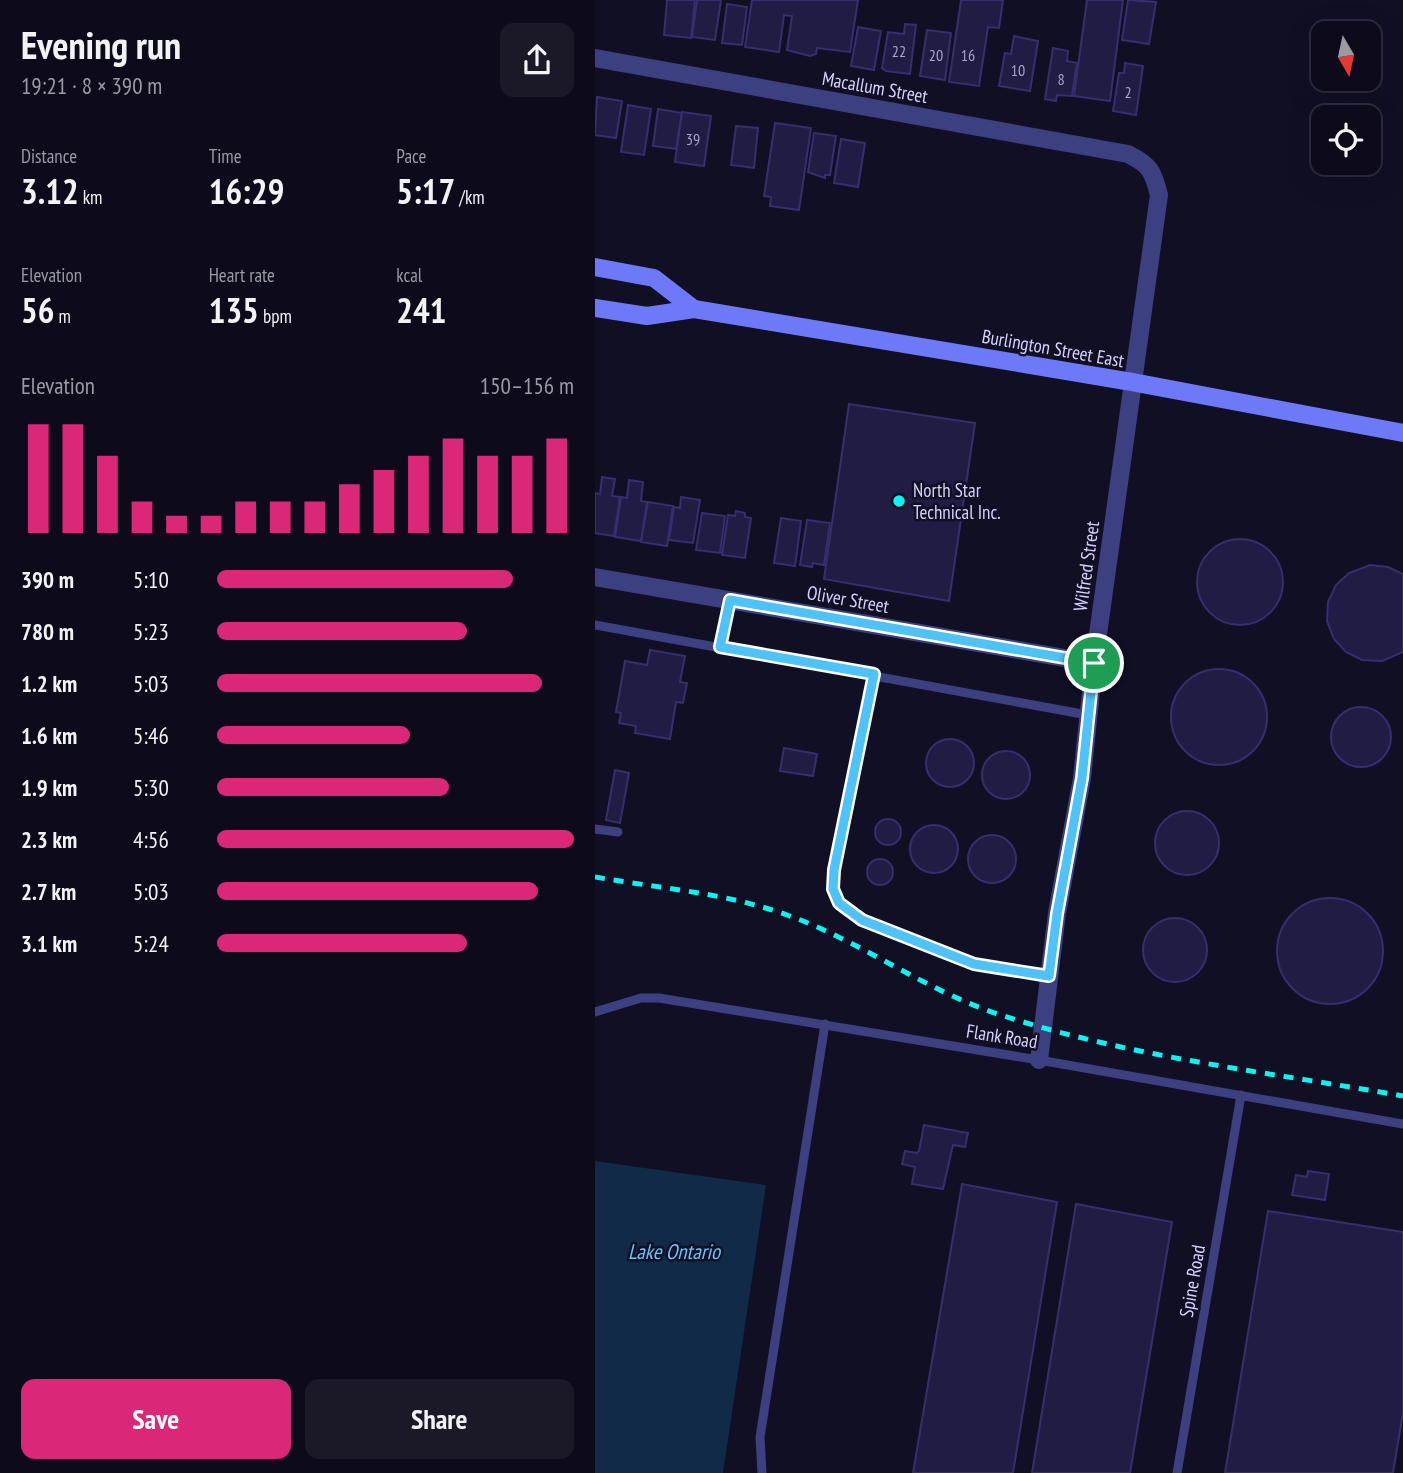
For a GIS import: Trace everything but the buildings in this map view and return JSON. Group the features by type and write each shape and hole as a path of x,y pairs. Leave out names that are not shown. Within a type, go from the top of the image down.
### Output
{"main road":[{"name":"Burlington Street East","path":"595,267 654,278 694,309"},
{"name":"Burlington Street East","path":"595,308 647,316 694,309 1132,382 1403,433"}],"street":[{"name":"Macallum Street","path":"595,58 1128,154 1146,163"},
{"name":"Wilfred Street","path":"1039,1060 1057,914 1082,778 1094,663 1159,195 1154,176 1146,163"},
{"name":"Oliver Street","path":"595,577 1094,663"}],"lane":[{"path":"720,647 730,600"},
{"path":"595,625 1088,715"},
{"path":"874,674 834,870 833,889 839,903 862,920 974,964 1049,976"},
{"path":"595,829 618,832"},
{"name":"Flank Road","path":"595,1012 641,998 659,998 1039,1060 1403,1124"},
{"path":"762,1473 760,1437 825,1024"},
{"name":"Spine Road","path":"1177,1473 1241,1095"}],"water":[{"name":"Lake Ontario","path":"595,1161 766,1185 723,1473 595,1473"}],"railway":[{"path":"595,877 716,896 787,915 841,938 971,1004 1047,1029 1148,1053 1403,1096"}],"place":[{"name":"North Star Technical Inc.","path":"899,501"}],"route":[{"path":"730,600 1094,663 1082,778 1057,914 1049,976 998,970 974,964 862,920 839,903 833,889 834,870 874,674 720,647 730,600"}]}
